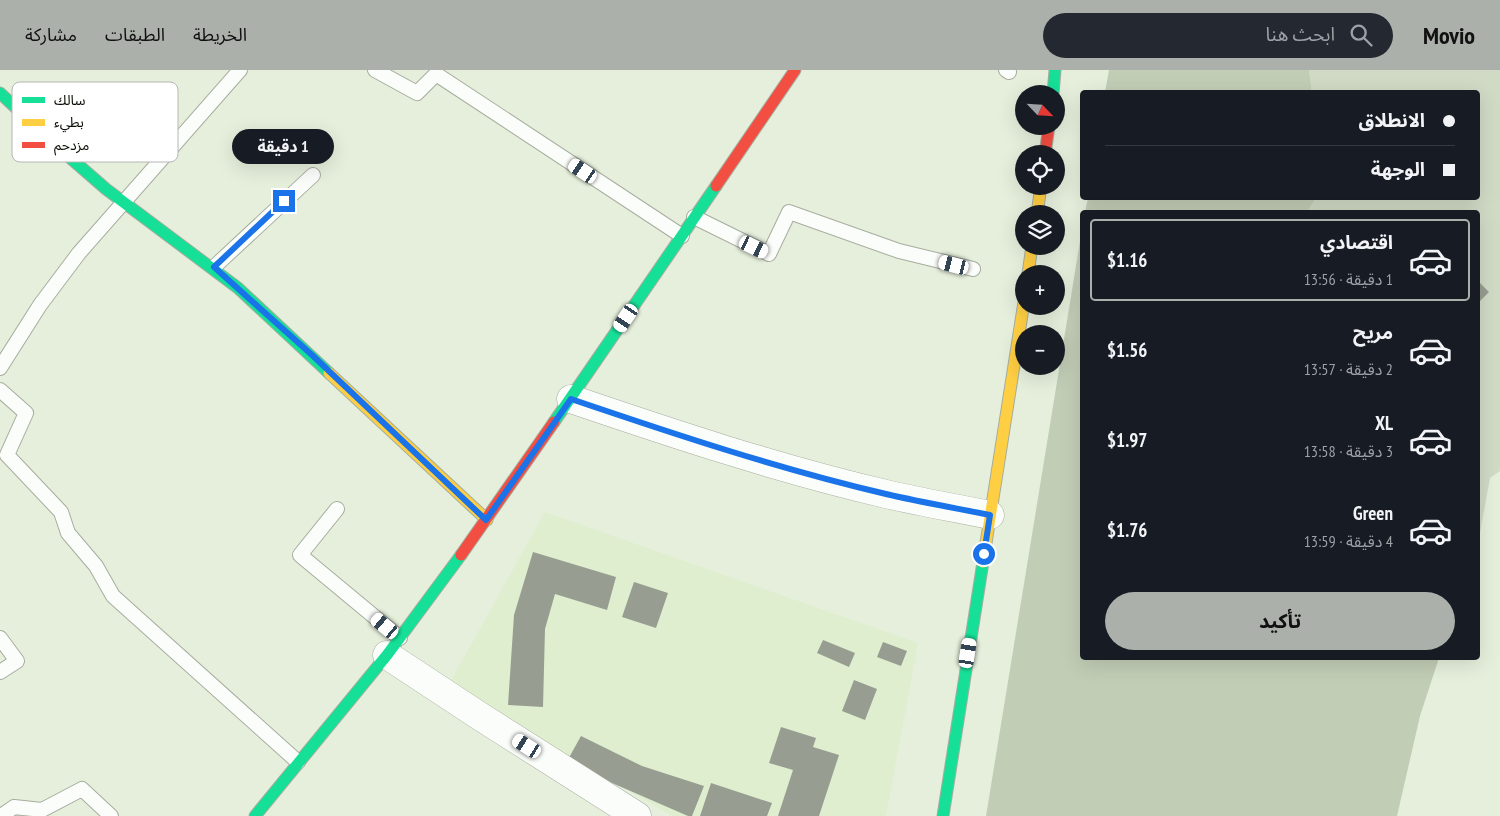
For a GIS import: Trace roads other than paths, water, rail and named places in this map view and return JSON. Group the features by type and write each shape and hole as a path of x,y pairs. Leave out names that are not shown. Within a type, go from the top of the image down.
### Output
{"street":[{"path":"255,816 393,647 486,520 796,70"},
{"path":"1054,85 1055,70"},
{"path":"0,93 12,105"},
{"path":"74,162 123,204 214,267 312,355 486,520"},
{"path":"943,816 1022,315"},
{"path":"571,399 794,470 886,494 990,515"},
{"path":"393,647 637,816"}],"lane":[{"path":"178,141 240,70"},
{"path":"375,70 416,93 436,74 682,236"},
{"path":"0,368 40,306 79,253 160,162"},
{"path":"214,267 313,175"},
{"path":"694,217 769,254 789,212 899,251 973,269"},
{"path":"0,390 26,413 7,455 61,512 68,533 96,566 113,596 298,762"},
{"path":"337,509 300,555 393,647"},
{"path":"0,638 17,661 0,672"},
{"path":"1,816 14,807 42,810 82,789 111,816"}]}
